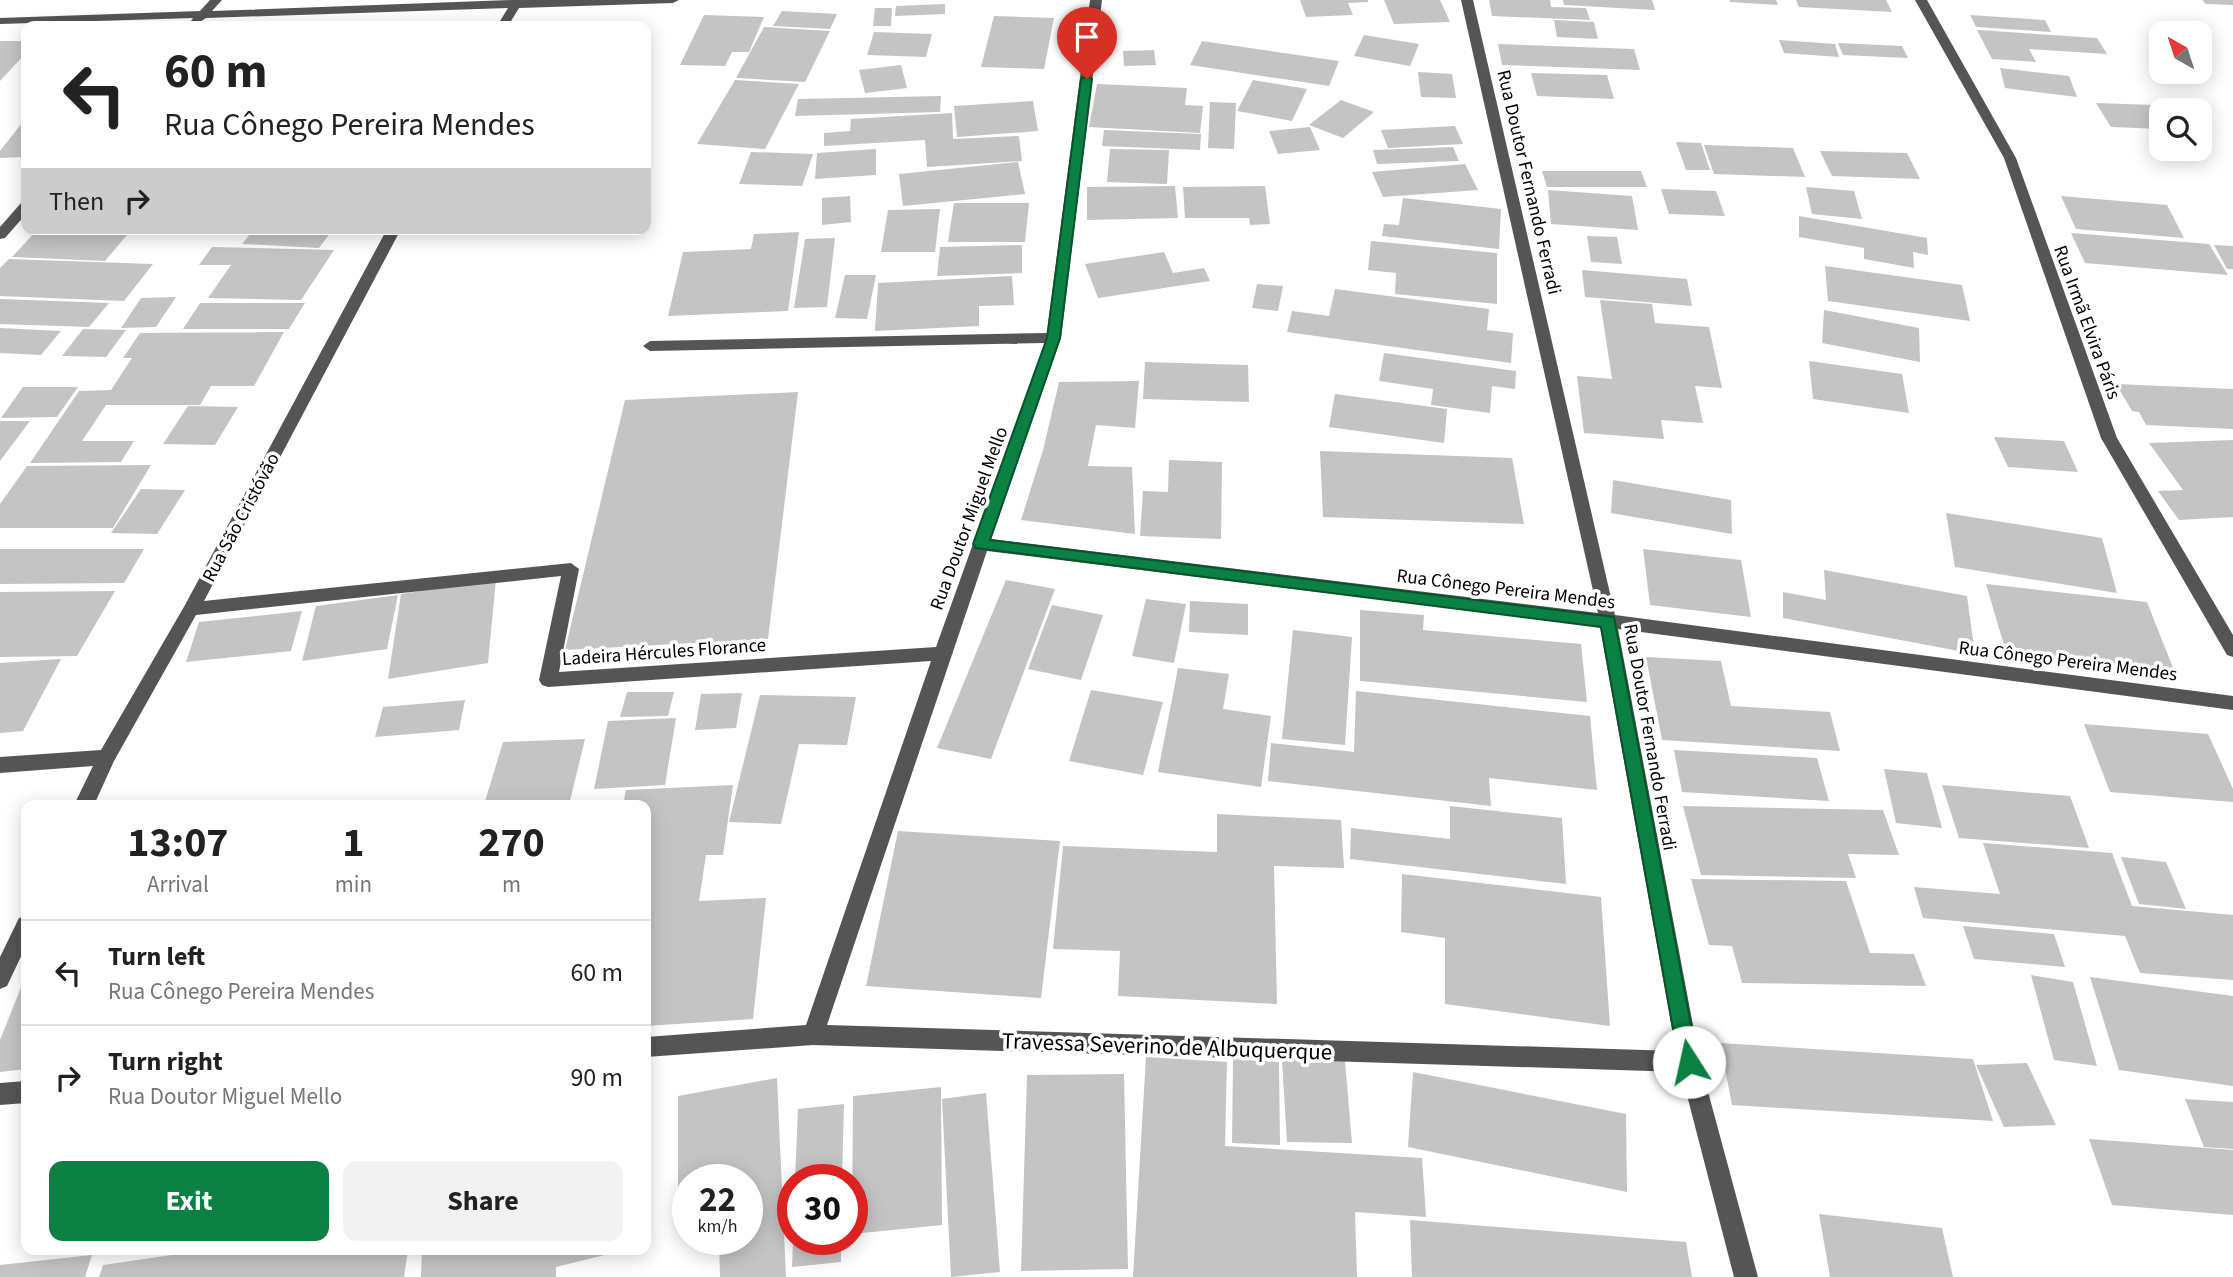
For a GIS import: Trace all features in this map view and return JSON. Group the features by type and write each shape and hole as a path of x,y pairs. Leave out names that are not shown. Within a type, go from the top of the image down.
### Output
{"street":[{"path":"197,21 216,0"},
{"path":"0,21 201,17 516,3 673,0"},
{"name":"Rua Doutor Miguel Mello","path":"813,1035 942,653 1054,338 1096,0"},
{"name":"Rua Doutor Fernando Ferradi","path":"1467,0 1608,621 1689,1062 1746,1277"},
{"name":"Rua Irmã Elvira Páris","path":"1922,0 2010,158 2109,438 2233,650"},
{"path":"506,21 516,3"},
{"path":"0,235 21,212"},
{"name":"Rua São Cristóvão","path":"86,800 107,757 191,609 391,235"},
{"path":"650,346 1054,338"},
{"name":"Rua Cônego Pereira Mendes","path":"981,544 1608,621 2233,703"},
{"name":"Ladeira Hércules Florance","path":"191,609 572,569 548,680 942,653"},
{"path":"0,765 107,757"},
{"path":"0,979 21,935"},
{"name":"Travessa Severino de Albuquerque","path":"651,1047 813,1035 1689,1062"},
{"path":"0,1094 21,1092"}],"building":[{"path":"1300,0 1368,2 1348,3 1353,15 1306,17"},
{"path":"1384,0 1440,0 1450,22 1394,24"},
{"path":"1489,0 1550,0 1551,7 1586,8 1590,20 1492,16"},
{"path":"1563,0 1652,0 1655,10 1564,5"},
{"path":"1776,0 1778,5 1730,2"},
{"path":"1796,0 1886,0 1892,12 1799,7"},
{"path":"2202,0 2233,0 2233,5 2206,4"},
{"path":"945,4 945,14 895,16 896,6"},
{"path":"875,8 892,8 891,26 873,26"},
{"path":"782,11 837,14 830,29 773,26"},
{"path":"704,15 764,17 749,52 732,52 725,66 680,65"},
{"path":"1970,15 2045,20 2051,32 1976,27"},
{"path":"994,16 1054,18 1044,69 981,67"},
{"path":"1554,20 1594,22 1598,39 1557,37"},
{"path":"764,27 830,31 805,82 736,78"},
{"path":"1977,30 2097,38 2107,54 2029,49 2036,62 1992,59"},
{"path":"874,32 932,34 926,57 867,55"},
{"path":"1364,35 1419,44 1410,66 1354,56"},
{"path":"1779,40 1835,44 1839,57 1784,53"},
{"path":"0,41 21,41 21,58 0,81"},
{"path":"1202,41 1339,61 1329,86 1190,65"},
{"path":"1838,43 1902,46 1908,58 1843,55"},
{"path":"1498,44 1634,49 1640,70 1502,65"},
{"path":"1154,50 1156,65 1124,66 1123,51"},
{"path":"901,65 907,88 865,93 859,70"},
{"path":"2000,68 2069,76 2077,97 2005,88"},
{"path":"1418,72 1452,74 1456,98 1421,97"},
{"path":"1531,73 1607,75 1614,99 1537,96"},
{"path":"735,80 799,84 765,149 697,144"},
{"path":"1253,80 1307,89 1292,121 1237,111"},
{"path":"1097,84 1187,88 1185,105 1203,106 1200,133 1089,127"},
{"path":"941,96 940,112 795,116 798,99"},
{"path":"1341,100 1374,112 1343,138 1309,125"},
{"path":"1033,101 1038,131 957,137 954,106"},
{"path":"1210,102 1236,103 1234,149 1208,148"},
{"path":"2096,103 2149,105 2149,129 2111,127"},
{"path":"952,113 953,139 1019,136 1022,161 927,167 925,140 824,146 824,133 850,131 851,119"},
{"path":"21,124 21,157 0,158 0,151"},
{"path":"1455,126 1463,144 1388,148 1381,130"},
{"path":"1310,127 1320,150 1278,154 1269,131"},
{"path":"1104,130 1201,134 1200,150 1102,146"},
{"path":"1676,142 1701,143 1710,170 1686,170"},
{"path":"1704,145 1793,148 1805,177 1714,174"},
{"path":"1453,147 1459,161 1377,164 1373,150"},
{"path":"876,149 876,175 815,179 817,153"},
{"path":"1110,149 1169,150 1167,184 1107,182"},
{"path":"1820,151 1907,153 1920,179 1832,176"},
{"path":"751,152 813,154 802,186 739,184"},
{"path":"1018,162 1025,194 903,206 899,174"},
{"path":"1465,164 1478,190 1383,197 1372,172"},
{"path":"1542,171 1641,171 1647,187 1547,187"},
{"path":"1175,186 1178,218 1087,220 1087,187"},
{"path":"1265,186 1270,224 1250,225 1249,218 1185,218 1183,187"},
{"path":"1806,187 1854,191 1862,219 1812,214"},
{"path":"1661,189 1716,191 1725,216 1669,214"},
{"path":"1548,190 1632,196 1638,230 1551,224"},
{"path":"850,196 851,222 822,225 822,198"},
{"path":"2061,196 2167,205 2184,238 2076,229"},
{"path":"1403,198 1501,209 1499,249 1382,236 1384,224 1399,225"},
{"path":"954,203 1029,203 1025,242 948,242"},
{"path":"940,209 935,252 881,252 888,210"},
{"path":"1799,216 1927,238 1928,255 1913,252 1914,268 1864,259 1864,248 1799,237"},
{"path":"799,232 788,311 668,316 683,252 751,249 754,234"},
{"path":"2071,233 2209,244 2228,275 2085,263"},
{"path":"32,235 127,235 105,261 12,257"},
{"path":"249,235 329,235 319,248 242,244"},
{"path":"1587,236 1617,237 1622,264 1591,262"},
{"path":"835,238 827,307 794,308 805,239"},
{"path":"1371,241 1497,253 1497,304 1395,294 1396,273 1368,270"},
{"path":"1022,245 1022,273 937,276 940,247"},
{"path":"2214,245 2233,246 2233,269 2227,269"},
{"path":"212,247 334,250 301,300 208,298 231,265 199,265"},
{"path":"1164,252 1173,273 1204,268 1210,281 1098,298 1085,264"},
{"path":"9,259 153,264 124,301 0,296 0,268"},
{"path":"1825,266 1962,285 1970,321 1828,301"},
{"path":"1582,270 1687,279 1692,306 1585,297"},
{"path":"845,275 876,275 867,319 835,318"},
{"path":"1012,276 1014,305 979,306 979,326 875,331 878,283"},
{"path":"1257,284 1283,286 1278,311 1252,308"},
{"path":"1335,289 1489,309 1487,330 1513,333 1511,363 1287,332 1292,311 1329,316"},
{"path":"176,297 156,327 121,328 141,298"},
{"path":"0,299 109,303 89,327 0,324"},
{"path":"1600,300 1652,304 1655,323 1709,327 1722,388 1695,386 1703,423 1661,420 1664,439 1584,433 1577,376 1612,379"},
{"path":"200,303 305,303 289,329 183,329"},
{"path":"1824,310 1919,328 1920,362 1822,343"},
{"path":"0,328 61,331 41,355 0,353"},
{"path":"83,329 126,330 106,357 62,356"},
{"path":"284,332 254,386 211,386 200,405 106,405 82,441 134,441 121,462 30,463 79,391 111,390 132,358 123,358 140,333"},
{"path":"1384,353 1516,371 1515,389 1492,386 1490,413 1431,405 1433,389 1379,381"},
{"path":"1809,361 1902,374 1909,413 1813,399"},
{"path":"1145,362 1248,365 1249,402 1143,399"},
{"path":"1139,381 1135,428 1096,425 1088,466 1132,467 1135,534 1021,520 1043,450 1059,382"},
{"path":"2116,384 2233,389 2233,429 2146,425 2139,412 2132,411"},
{"path":"23,387 78,387 57,417 1,418"},
{"path":"798,392 768,639 565,650 625,400"},
{"path":"1335,394 1447,409 1444,443 1329,427"},
{"path":"188,406 238,407 215,445 163,444"},
{"path":"0,421 30,421 0,461"},
{"path":"1994,437 2064,441 2078,472 2008,467"},
{"path":"2233,440 2233,517 2179,520 2158,491 2183,490 2149,443"},
{"path":"1320,451 1512,458 1524,524 1323,517"},
{"path":"1169,460 1222,462 1221,539 1140,536 1143,491 1168,492"},
{"path":"151,465 113,528 0,528 0,504 27,466"},
{"path":"1613,480 1731,500 1732,534 1611,513"},
{"path":"141,489 185,490 157,534 111,533"},
{"path":"1946,513 2102,538 2117,593 1955,567"},
{"path":"0,549 144,549 124,583 0,584"},
{"path":"1643,549 1741,560 1751,617 1650,605"},
{"path":"1824,570 1967,596 1975,654 1783,618 1783,592 1826,600"},
{"path":"496,579 488,663 388,679 401,594"},
{"path":"1006,580 1055,589 991,759 937,748"},
{"path":"1986,584 2147,602 2177,678 2008,659"},
{"path":"115,591 77,656 0,657 0,592"},
{"path":"398,595 387,649 302,661 316,606"},
{"path":"1146,599 1186,604 1174,663 1132,656"},
{"path":"1190,601 1248,604 1248,635 1189,632"},
{"path":"1052,605 1103,615 1081,680 1028,669"},
{"path":"1360,610 1424,615 1423,630 1581,644 1587,702 1360,681"},
{"path":"302,611 291,651 186,662 199,622"},
{"path":"1293,630 1352,637 1345,745 1282,739"},
{"path":"1646,657 1721,661 1731,706 1830,712 1840,751 1662,740"},
{"path":"61,659 23,731 0,733 0,663"},
{"path":"1178,668 1229,674 1223,709 1271,716 1261,787 1158,772"},
{"path":"1091,690 1163,702 1143,775 1069,761"},
{"path":"1356,691 1590,716 1597,790 1489,778 1491,806 1268,781 1271,743 1354,752"},
{"path":"627,692 674,692 668,716 620,717"},
{"path":"742,693 736,728 695,730 701,694"},
{"path":"760,695 856,697 847,745 799,744 781,824 729,822"},
{"path":"465,700 459,730 375,737 383,707"},
{"path":"676,718 665,785 594,789 608,721"},
{"path":"2084,724 2208,734 2233,789 2233,802 2110,792"},
{"path":"585,739 570,800 486,800 503,742"},
{"path":"1674,750 1817,758 1829,801 1682,792"},
{"path":"1884,769 1927,773 1942,828 1896,823"},
{"path":"733,785 723,855 706,855 699,901 766,898 753,1019 651,1026 651,800 624,800 626,790"},
{"path":"1942,785 2070,796 2089,848 1959,838"},
{"path":"1450,806 1562,818 1566,884 1350,859 1351,828 1450,839"},
{"path":"1683,806 1883,810 1899,855 1848,854 1856,878 1701,875"},
{"path":"1217,814 1341,820 1344,868 1274,866 1277,1004 1118,996 1120,951 1053,949 1063,846 1217,852"},
{"path":"898,831 1060,841 1041,998 866,986"},
{"path":"1983,843 2112,853 2132,906 2233,915 2233,980 2140,973 2125,936 1923,918 1914,887 2000,894"},
{"path":"2121,857 2166,862 2186,909 2139,904"},
{"path":"1402,874 1601,897 1610,1026 1445,1004 1445,938 1401,932"},
{"path":"1691,879 1846,881 1870,953 1914,954 1926,986 1742,983 1732,946 1709,945"},
{"path":"1963,926 2054,934 2065,967 1974,959"},
{"path":"2031,975 2073,982 2097,1066 2054,1060"},
{"path":"2090,977 2233,996 2233,1086 2119,1070"},
{"path":"21,988 21,1070 0,1072 0,1040"},
{"path":"1720,1043 1973,1059 1993,1121 1732,1105"},
{"path":"1146,1057 1227,1062 1225,1146 1422,1158 1426,1217 1355,1212 1357,1277 1133,1277"},
{"path":"1233,1059 1279,1062 1280,1145 1232,1143"},
{"path":"1282,1060 1345,1061 1352,1143 1287,1142"},
{"path":"2027,1063 2056,1125 2004,1127 1976,1065"},
{"path":"1413,1072 1626,1114 1627,1192 1408,1147"},
{"path":"1124,1074 1128,1269 1021,1271 1027,1075"},
{"path":"777,1078 781,1164 777,1164 777,1255 785,1255 786,1277 720,1277 719,1255 763,1255 763,1164 678,1164 678,1096"},
{"path":"941,1087 942,1225 868,1232 868,1164 853,1164 853,1096"},
{"path":"986,1093 1000,1272 951,1277 942,1099"},
{"path":"2185,1099 2233,1102 2233,1149 2204,1147"},
{"path":"844,1104 842,1164 796,1164 798,1109"},
{"path":"2089,1139 2233,1150 2233,1215 2112,1205"},
{"path":"1819,1214 1942,1228 1953,1277 1830,1277"},
{"path":"1410,1220 1686,1242 1692,1277 1412,1277"},
{"path":"92,1255 85,1277 0,1277 0,1265"},
{"path":"172,1255 407,1255 404,1277 99,1277 103,1265"},
{"path":"422,1255 605,1255 556,1267 556,1277 421,1277"},
{"path":"792,1255 841,1255 841,1262 792,1267"}],"route":[{"path":"1087,79 1054,338 981,544 1608,621 1689,1062"}]}
